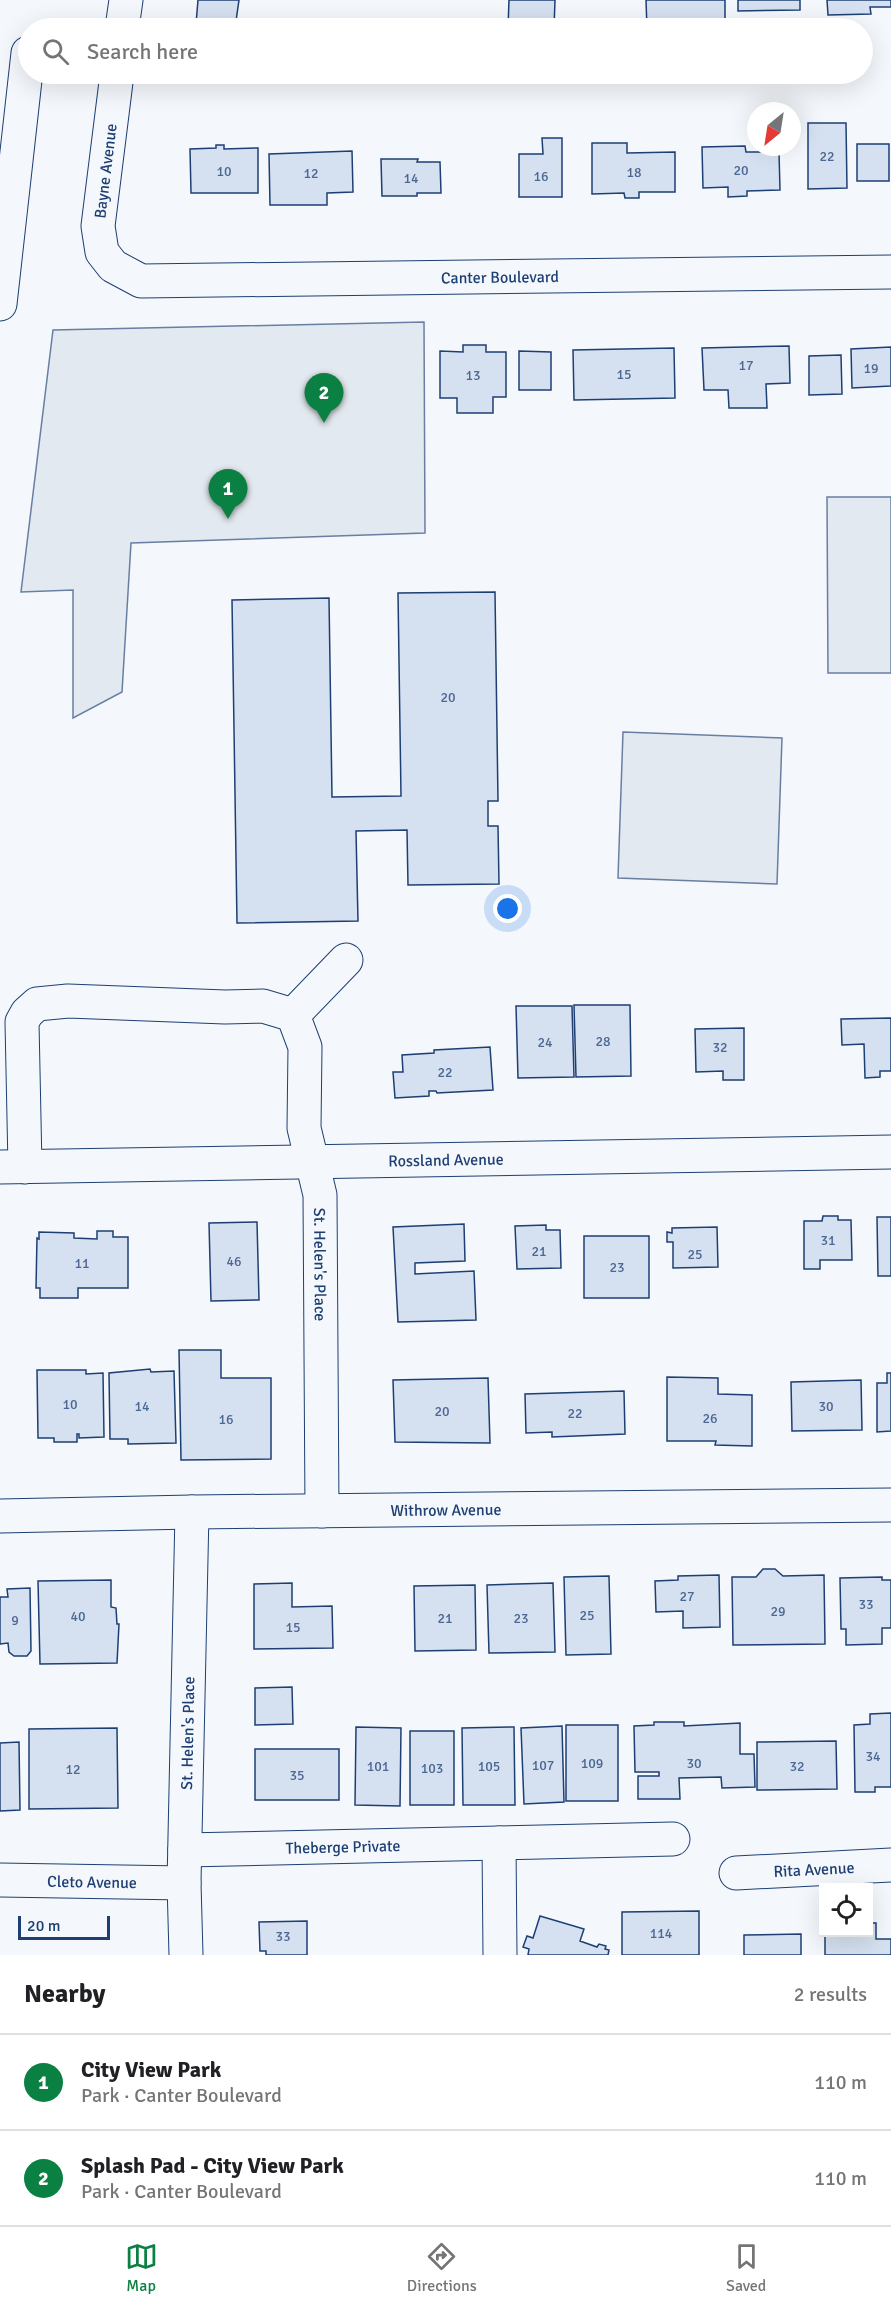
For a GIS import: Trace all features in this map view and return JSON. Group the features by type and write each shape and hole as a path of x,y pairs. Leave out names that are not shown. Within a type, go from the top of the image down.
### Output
{"street":[{"path":"123,18 126,0"},
{"path":"0,304 25,84"},
{"name":"Bayne Avenue","path":"113,266 102,252 98,226 116,84"},
{"name":"Canter Boulevard","path":"113,266 141,281 891,272"},
{"path":"12,1167 22,1022 27,1013 37,1004 68,1001 225,1007 263,1006 293,1015 346,960"},
{"name":"St. Helen's Place","path":"293,1015 305,1047 303,1128 320,1195 322,1511"},
{"name":"Rossland Avenue","path":"12,1167 891,1152"},
{"name":"Withrow Avenue","path":"0,1516 891,1505"},
{"name":"St. Helen's Place","path":"186,1955 184,1883 192,1512"},
{"name":"Theberge Private","path":"185,1850 673,1839"},
{"path":"499,1843 500,1955"},
{"name":"Rita Avenue","path":"736,1873 891,1865"},
{"name":"Cleto Avenue","path":"0,1880 184,1883"}],"shaded area":[{"path":"424,322 425,533 131,543 122,692 73,718 73,590 21,592 53,330"},
{"path":"827,497 891,497 891,673 828,673"},
{"path":"623,732 782,738 777,884 618,878"}],"building":[{"path":"198,0 239,0 236,18 196,18"},
{"path":"509,0 555,0 554,18 508,18"},
{"path":"646,0 725,0 725,18 647,18"},
{"path":"738,0 800,0 800,10 738,11"},
{"path":"827,0 891,0 891,7 870,7 871,14 828,15"},
{"path":"808,123 846,123 847,188 808,189"},
{"path":"542,138 562,138 562,197 519,197 519,154 543,154"},
{"path":"592,143 627,143 627,153 675,152 675,192 639,192 639,198 625,198 624,193 592,194"},
{"path":"857,144 889,144 889,181 857,181"},
{"path":"216,145 224,145 224,149 258,148 258,193 191,193 190,149 216,148"},
{"path":"745,146 747,156 779,156 780,190 747,191 747,196 728,197 728,187 703,188 702,147"},
{"path":"352,151 353,192 327,193 327,205 270,205 269,154"},
{"path":"381,159 418,159 417,162 440,162 441,193 382,196"},
{"path":"463,345 486,345 486,352 506,352 506,397 493,397 493,413 457,413 457,398 440,398 440,351 463,352"},
{"path":"789,346 790,383 766,384 767,408 729,408 728,390 704,390 702,348"},
{"path":"891,347 891,386 852,388 851,349"},
{"path":"674,348 675,398 574,400 573,350"},
{"path":"519,351 551,352 551,390 519,390"},
{"path":"841,355 842,394 809,395 809,356"},
{"path":"495,592 498,801 488,801 488,826 498,826 499,884 408,885 407,830 356,831 358,921 237,923 232,600 329,598 332,797 401,796 398,593"},
{"path":"574,1005 630,1005 631,1076 576,1077"},
{"path":"516,1006 572,1006 574,1077 518,1078"},
{"path":"891,1018 891,1071 880,1071 880,1077 865,1078 864,1044 842,1045 841,1019"},
{"path":"744,1028 744,1080 723,1080 723,1071 696,1072 695,1029"},
{"path":"490,1047 493,1090 437,1093 429,1091 429,1096 395,1098 393,1072 403,1072 402,1055 434,1053 434,1050"},
{"path":"823,1216 838,1216 838,1220 851,1220 852,1260 820,1260 820,1269 804,1269 804,1221 822,1221"},
{"path":"877,1217 891,1217 891,1276 878,1276"},
{"path":"257,1222 259,1300 211,1301 209,1223"},
{"path":"464,1224 465,1261 415,1263 415,1274 474,1271 476,1320 398,1322 393,1227"},
{"path":"546,1225 546,1230 560,1230 561,1268 517,1269 515,1226"},
{"path":"717,1227 718,1267 673,1268 673,1242 667,1242 667,1232 672,1233 672,1228"},
{"path":"97,1231 113,1231 113,1237 128,1237 128,1288 78,1288 78,1298 40,1298 40,1288 36,1288 39,1232 74,1233 74,1238 97,1239"},
{"path":"584,1236 649,1236 649,1298 584,1298"},
{"path":"179,1350 221,1350 221,1378 271,1378 271,1459 181,1460"},
{"path":"150,1369 151,1372 174,1371 176,1443 128,1444 128,1439 110,1439 109,1373"},
{"path":"37,1370 86,1370 86,1374 103,1373 104,1437 79,1438 77,1434 77,1442 54,1442 54,1438 38,1438"},
{"path":"887,1373 891,1373 891,1431 877,1432 877,1383 887,1383"},
{"path":"667,1377 718,1378 718,1394 752,1395 752,1446 715,1445 716,1441 667,1441"},
{"path":"488,1378 490,1443 395,1442 393,1380"},
{"path":"861,1380 862,1430 792,1431 791,1382"},
{"path":"624,1391 625,1434 552,1437 552,1432 526,1433 525,1394"},
{"path":"763,1569 775,1569 783,1576 824,1575 825,1644 733,1645 732,1577 756,1577"},
{"path":"719,1575 720,1627 683,1628 683,1611 656,1612 655,1581 678,1580 678,1576"},
{"path":"609,1576 611,1654 566,1655 564,1577"},
{"path":"882,1577 882,1580 891,1580 891,1628 882,1628 882,1644 846,1645 846,1629 841,1629 840,1578"},
{"path":"111,1580 111,1607 116,1608 117,1624 119,1624 117,1663 40,1664 38,1581"},
{"path":"292,1583 292,1607 332,1606 333,1648 254,1649 254,1584"},
{"path":"553,1583 555,1652 489,1653 487,1585"},
{"path":"475,1585 476,1650 415,1651 414,1586"},
{"path":"30,1588 31,1651 27,1656 14,1656 9,1652 8,1643 0,1644 0,1597 8,1597 7,1589"},
{"path":"292,1687 293,1724 255,1725 255,1688"},
{"path":"891,1713 891,1787 875,1787 875,1792 855,1792 854,1725 870,1724 870,1714"},
{"path":"654,1722 684,1722 684,1726 740,1723 740,1754 754,1754 755,1787 722,1788 721,1777 679,1778 680,1799 638,1799 638,1776 659,1776 659,1772 635,1772 634,1726 654,1725"},
{"path":"566,1725 618,1725 618,1801 566,1801"},
{"path":"562,1726 564,1802 524,1804 521,1728"},
{"path":"356,1727 401,1728 400,1806 355,1805"},
{"path":"514,1727 515,1805 463,1805 462,1728"},
{"path":"117,1728 118,1808 29,1809 29,1729"},
{"path":"410,1731 454,1731 454,1805 410,1805"},
{"path":"836,1741 837,1789 757,1790 757,1742"},
{"path":"19,1742 20,1810 0,1811 0,1743"},
{"path":"255,1749 339,1749 339,1800 255,1800"},
{"path":"699,1911 699,1955 622,1955 622,1912"},
{"path":"540,1916 584,1929 580,1941 597,1947 599,1944 606,1946 605,1949 609,1950 608,1955 528,1955 529,1949 523,1947 527,1936 533,1938"},
{"path":"307,1921 307,1955 266,1955 266,1951 260,1951 259,1922"},
{"path":"873,1923 876,1923 876,1939 891,1939 891,1955 825,1955 825,1937 873,1937"},
{"path":"801,1934 801,1955 744,1955 744,1935"}],"place":[{"name":"Splash Pad - City View Park","path":"324,423"},
{"name":"City View Park","path":"228,519"}]}
